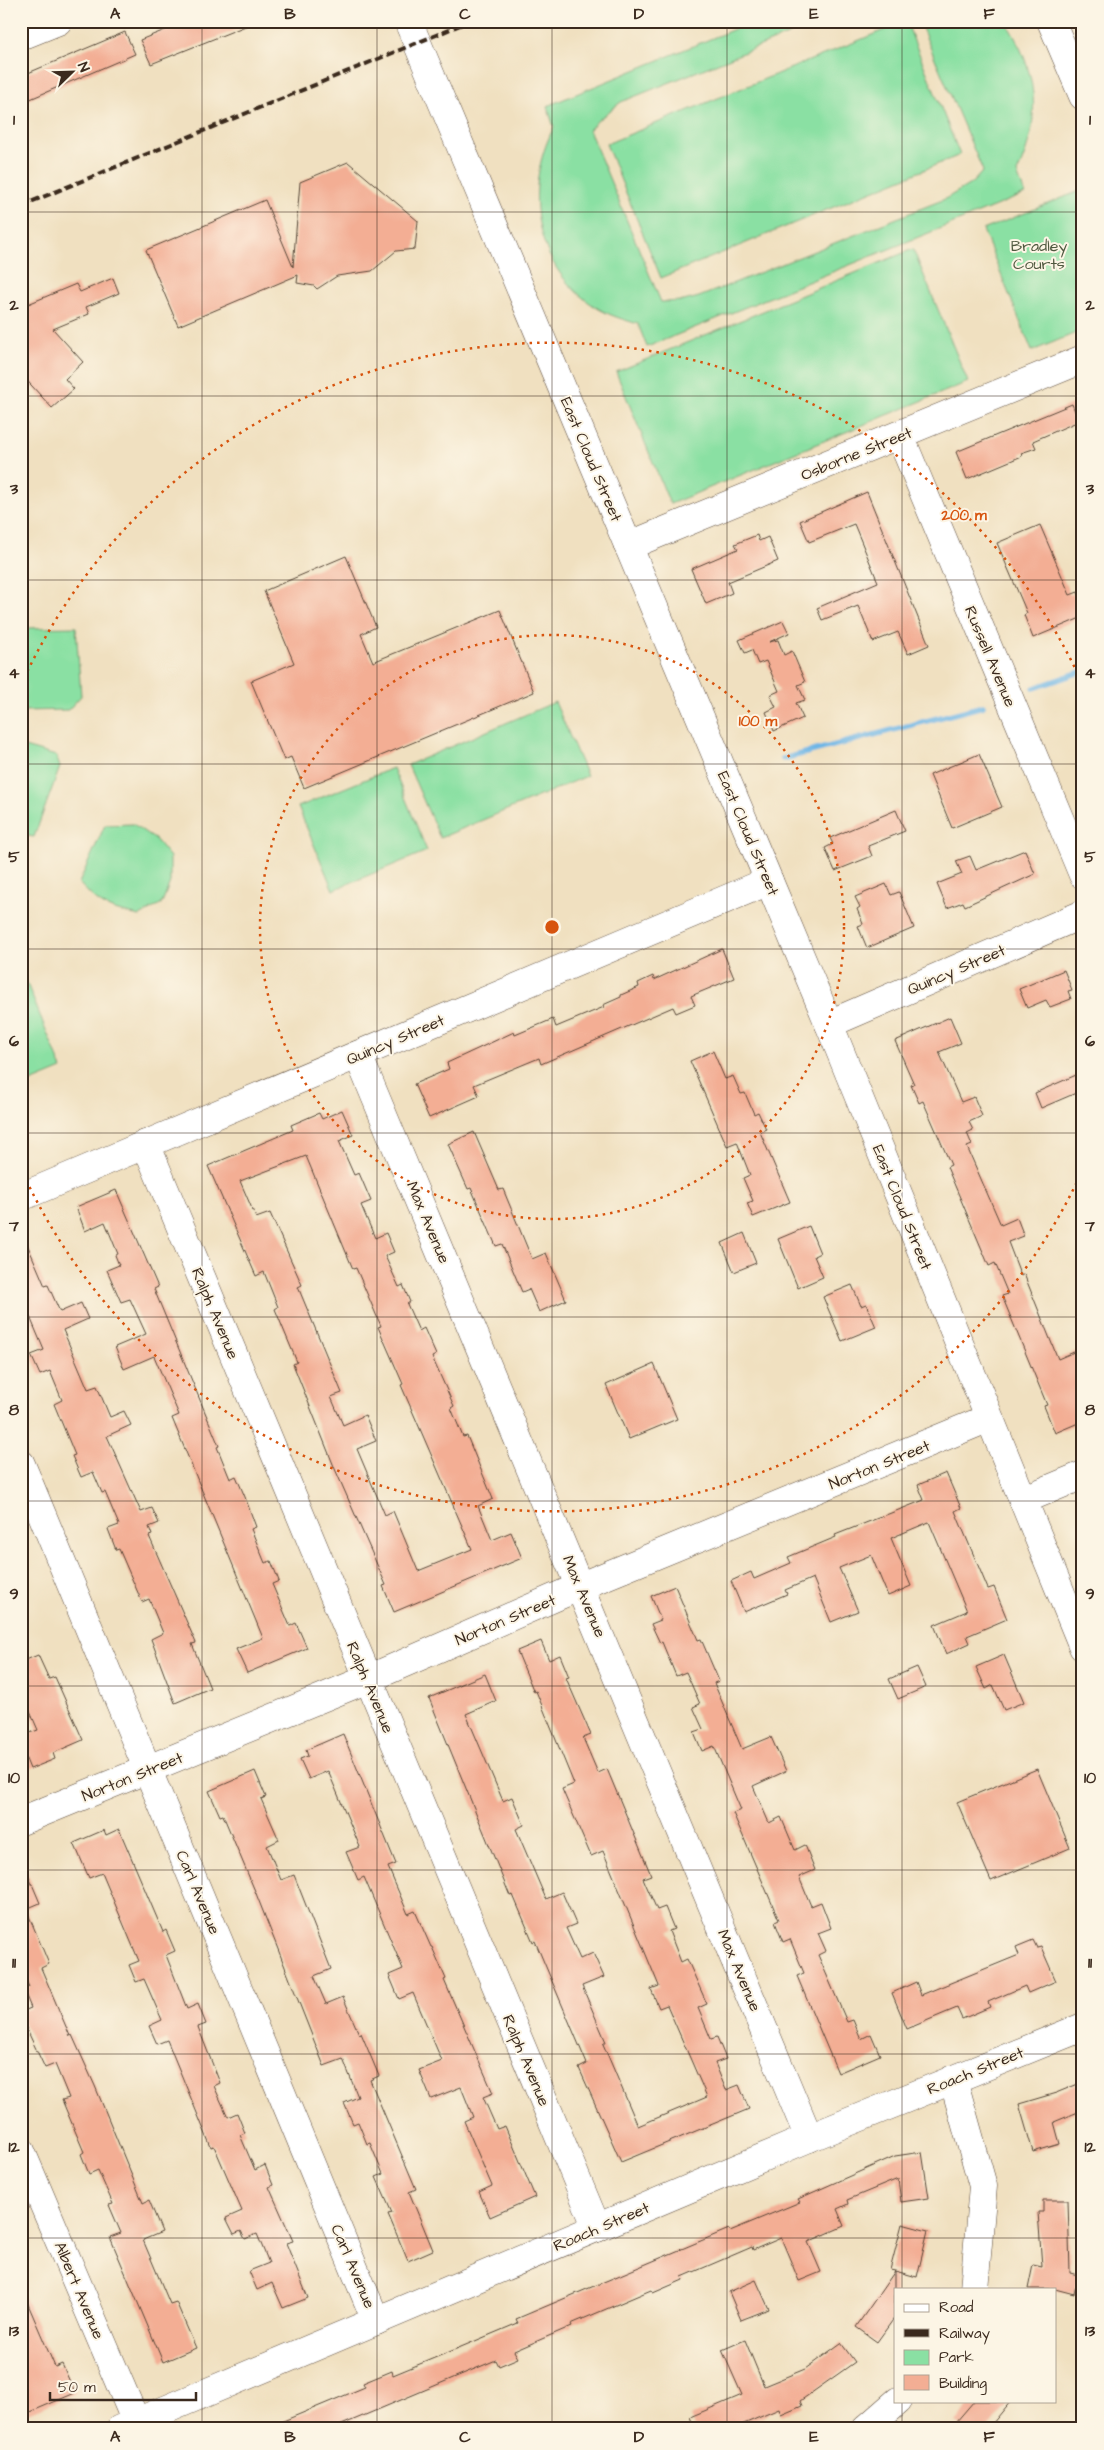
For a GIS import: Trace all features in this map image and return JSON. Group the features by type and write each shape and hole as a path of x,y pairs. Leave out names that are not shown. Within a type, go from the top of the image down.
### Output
{"street":[{"path":"21,36 58,21"},
{"name":"East Cloud Street","path":"408,21 829,1024 1083,1647"},
{"path":"1051,21 1083,96"},
{"name":"Osborne Street","path":"628,546 900,436 1083,359"},
{"name":"Russell Avenue","path":"900,436 1083,875"},
{"name":"Quincy Street","path":"21,1197 769,881"},
{"name":"Quincy Street","path":"829,1024 1083,914"},
{"name":"Max Avenue","path":"358,1055 810,2138"},
{"name":"Ralph Avenue","path":"146,1144 597,2228"},
{"name":"Norton Street","path":"21,1821 368,1679 581,1586 990,1418"},
{"name":"Carl Avenue","path":"21,1464 376,2321"},
{"path":"1023,1500 1083,1475"},
{"name":"Roach Street","path":"132,2427 376,2321 810,2138 1083,2027"},
{"path":"953,2079 983,2186 974,2288"},
{"name":"Albert Avenue","path":"21,2151 132,2427"},
{"path":"866,2429 897,2402"}],"green space":[{"path":"754,21 822,21 621,102 598,120 589,130 661,302 684,301 699,297 945,199 972,183 983,171 919,21 1005,21 1024,58 1033,95 1031,133 1017,173 1025,194 647,347 638,324 618,318 599,309 577,293 560,273 547,251 540,227 537,202 538,177 544,152 554,127 547,106"},
{"path":"906,21 960,155 661,278 606,144"},
{"name":"Bradley Courts","path":"1082,190 1083,330 1032,351 983,230"},
{"path":"913,249 968,382 670,504 616,372"},
{"path":"76,627 81,696 68,710 21,711 21,631 26,628"},
{"path":"555,702 587,776 440,838 408,765"},
{"path":"21,746 56,756 60,767 34,837 21,835"},
{"path":"393,768 427,851 333,890 298,807"},
{"path":"133,824 156,840 170,857 170,882 162,903 140,916 112,909 100,903 79,883 105,825"},
{"path":"21,969 62,1069 21,1086"}],"building":[{"path":"167,21 258,21 151,64 140,40 170,28"},
{"path":"125,32 135,54 21,103 21,76"},
{"path":"348,162 418,221 415,249 396,251 372,271 337,276 317,289 314,286 297,283 298,275 178,326 146,250 265,200 293,267 300,182"},
{"path":"113,278 119,293 86,307 89,314 53,329 83,362 65,379 74,389 52,408 21,374 21,307 76,284 80,292"},
{"path":"1072,404 1079,421 1033,441 1036,448 1021,453 1022,456 967,479 956,452"},
{"path":"867,492 929,645 908,654 898,632 873,642 858,606 822,620 817,608 878,582 854,524 809,542 800,521"},
{"path":"1040,525 1070,595 1078,592 1083,604 1083,617 1033,638 1024,615 1027,613 997,543"},
{"path":"757,535 759,541 768,537 778,561 728,582 732,593 706,604 691,569 738,549 735,544"},
{"path":"346,556 376,627 361,634 373,662 500,610 534,692 304,788 291,757 284,760 251,681 294,663 264,591"},
{"path":"783,621 789,633 769,642 778,640 784,655 792,651 805,682 798,685 805,700 796,703 803,718 774,731 766,712 776,707 770,695 779,691 766,661 758,664 752,650 745,653 739,640"},
{"path":"979,754 1002,807 952,828 930,775"},
{"path":"896,810 905,831 868,846 872,856 835,871 825,848 833,844 830,838"},
{"path":"1025,850 1035,874 965,906 963,902 947,908 937,884 962,874 956,861 970,856 976,870"},
{"path":"886,884 891,895 899,892 914,928 867,948 858,926 863,924 857,909 860,907 855,897"},
{"path":"722,949 734,978 691,996 695,1005 676,1013 673,1007 541,1064 539,1058 474,1085 479,1096 429,1118 414,1084 449,1069 447,1063 514,1032 515,1035 553,1019 556,1027 604,1007 603,1005 639,987 638,983 653,976 654,980"},
{"path":"1064,970 1072,990 1068,991 1071,999 1050,1007 1046,1000 1027,1008 1019,989"},
{"path":"950,1017 961,1043 939,1052 961,1102 974,1097 982,1116 969,1122 973,1130 967,1133 972,1145 967,1147 1001,1225 1017,1218 1024,1236 1008,1242 1021,1276 1024,1274 1058,1359 1083,1348 1083,1421 1055,1433 1044,1406 1047,1405 1002,1296 1008,1294 995,1263 989,1266 947,1167 951,1165 923,1101 919,1103 911,1085 914,1084 895,1041"},
{"path":"713,1051 725,1079 733,1076 741,1094 745,1093 754,1114 758,1112 766,1129 760,1132 790,1202 753,1217 747,1203 753,1201 743,1178 750,1175 737,1142 727,1146 690,1061"},
{"path":"1083,1072 1083,1090 1041,1108 1035,1093"},
{"path":"342,1110 353,1135 339,1141 354,1175 359,1173 371,1201 361,1205 375,1238 386,1233 394,1252 385,1256 399,1287 403,1285 410,1302 407,1304 419,1331 424,1328 436,1355 432,1357 454,1406 451,1408 463,1437 467,1436 493,1499 478,1506 492,1540 511,1532 522,1558 394,1612 383,1586 386,1585 335,1469 293,1364 297,1362 275,1309 278,1307 264,1272 256,1276 208,1166 293,1130 291,1125 319,1113 322,1119","holes":["306,1156 353,1269 356,1268 381,1326 378,1327 403,1384 401,1385 472,1549 418,1571 393,1511 385,1515 357,1449 376,1441 365,1415 343,1425 331,1397 342,1393 298,1287 302,1285 270,1213 256,1218 240,1181"]},
{"path":"474,1132 499,1190 503,1189 532,1259 546,1253 566,1300 539,1312 529,1289 522,1292 502,1244 496,1246 471,1188 468,1189 448,1144"},
{"path":"116,1190 158,1287 154,1289 219,1446 217,1447 230,1479 236,1476 245,1497 256,1527 251,1529 265,1563 271,1561 279,1581 272,1584 290,1626 296,1623 307,1648 247,1673 236,1649 263,1638 172,1418 179,1415 154,1356 124,1369 115,1347 146,1334 130,1299 121,1302 107,1270 119,1265 115,1255 118,1254 105,1222 85,1231 76,1207"},
{"path":"809,1226 820,1253 814,1256 823,1277 798,1288 778,1239"},
{"path":"21,1230 45,1286 48,1285 60,1312 81,1303 88,1319 63,1330 88,1389 97,1386 110,1417 124,1411 131,1425 107,1436 141,1512 152,1508 159,1523 149,1527 152,1535 149,1536 196,1643 192,1644 210,1688 175,1703 151,1639 163,1633 149,1599 142,1602 119,1549 116,1550 108,1529 119,1525 105,1492 102,1493 93,1472 81,1477 72,1456 75,1455 54,1404 62,1400 50,1371 40,1375 31,1355 44,1350 30,1317 21,1321"},
{"path":"744,1233 756,1263 734,1272 722,1243"},
{"path":"852,1285 861,1306 866,1304 876,1327 842,1341 823,1297"},
{"path":"654,1364 677,1419 629,1439 606,1385"},
{"path":"946,1473 961,1508 955,1511 988,1589 994,1587 1007,1619 967,1636 970,1643 946,1654 934,1625 967,1611 929,1522 891,1538 911,1586 888,1596 871,1555 839,1568 858,1611 831,1622 813,1578 785,1590 787,1594 744,1612 731,1581 751,1572 754,1579 791,1563 788,1557 836,1537 835,1535 924,1500 918,1485"},
{"path":"675,1586 698,1640 701,1639 719,1681 714,1683 742,1749 771,1737 786,1771 753,1786 769,1823 781,1817 795,1850 805,1845 815,1870 799,1877 811,1906 821,1902 831,1928 818,1933 826,1951 818,1955 847,2022 853,2020 861,2039 871,2034 880,2055 838,2073 797,1976 804,1973 790,1939 783,1942 775,1922 779,1920 733,1813 741,1810 714,1746 702,1751 694,1732 703,1729 693,1707 700,1704 686,1672 676,1676 662,1642 660,1643 651,1624 661,1620 651,1596"},
{"path":"541,1641 549,1660 560,1655 569,1677 566,1678 591,1735 583,1738 598,1773 607,1769 651,1875 643,1878 657,1910 665,1907 674,1929 669,1931 681,1962 687,1959 707,2004 698,2008 711,2039 717,2037 726,2059 715,2063 726,2090 739,2085 749,2109 621,2162 579,2068 587,2064 535,1941 533,1942 513,1895 510,1896 429,1698 485,1674 496,1701 466,1714 503,1801 512,1797 524,1825 516,1829 546,1899 562,1892 576,1924 566,1928 580,1959 593,1953 604,1977 582,1986 606,2042 603,2044 638,2126 707,2097 667,2005 659,2008 651,1989 659,1986 603,1851 591,1856 562,1789 574,1784 536,1691 534,1692 517,1651"},
{"path":"38,1655 49,1679 55,1677 83,1740 53,1753 55,1759 30,1769 21,1747 21,1736 38,1730 21,1691 21,1662"},
{"path":"1004,1655 1024,1702 1004,1710 993,1685 986,1689 976,1667"},
{"path":"917,1667 926,1687 898,1699 889,1679"},
{"path":"343,1734 396,1864 388,1867 408,1914 415,1911 432,1947 446,1979 444,1980 493,2093 483,2097 497,2129 505,2126 535,2197 490,2217 479,2192 492,2186 464,2121 473,2117 461,2087 431,2099 419,2070 442,2061 413,1993 399,1999 389,1975 403,1969 364,1877 358,1880 346,1852 360,1847 328,1771 309,1779 300,1759 308,1756 306,1750"},
{"path":"1037,1769 1070,1848 991,1881 957,1802"},
{"path":"255,1771 266,1797 261,1799 279,1840 267,1846 281,1880 294,1875 331,1969 314,1976 326,2004 343,1997 359,2034 361,2033 379,2076 370,2080 416,2189 409,2192 433,2250 408,2261 388,2214 392,2213 376,2177 383,2174 370,2143 367,2144 358,2122 353,2124 344,2103 358,2097 343,2059 324,2066 255,1891 223,1815 220,1816 209,1791"},
{"path":"119,1829 163,1932 166,1930 175,1951 166,1955 187,2009 198,2004 206,2024 198,2027 220,2083 214,2086 228,2117 237,2113 245,2133 240,2135 255,2170 265,2165 273,2185 269,2187 293,2241 286,2243 308,2298 283,2308 272,2283 257,2290 249,2271 269,2263 257,2234 245,2239 241,2231 234,2234 226,2218 242,2211 214,2146 211,2147 167,2040 157,2044 149,2026 162,2020 144,1979 136,1982 129,1965 139,1961 102,1873 89,1878 74,1843 104,1830 106,1835"},
{"path":"21,1858 40,1903 26,1909 49,1964 41,1968 70,2036 72,2035 95,2086 143,2203 149,2200 162,2232 143,2240 170,2304 176,2302 196,2348 163,2362 110,2237 121,2233 109,2205 113,2204 98,2170 89,2174 81,2154 84,2152 62,2100 69,2098 55,2064 45,2068 21,2017 21,2012 31,2008 23,1989 29,1987 21,1969"},
{"path":"1033,1940 1037,1948 1041,1947 1056,1981 1028,1993 1025,1986 988,2002 990,2007 962,2019 957,2008 907,2029 892,1993 916,1982 921,1995 1019,1955 1016,1947"},
{"path":"1083,2082 1083,2110 1054,2122 1060,2144 1033,2152 1019,2104 1056,2093"},
{"path":"922,2152 929,2198 901,2202 898,2179 847,2200 848,2204 837,2209 844,2226 808,2242 821,2272 799,2281 781,2238 753,2250 752,2247 682,2277 683,2280 653,2293 651,2290 571,2324 572,2326 514,2351 518,2358 499,2366 496,2360 332,2429 264,2429 365,2387 363,2383 392,2371 393,2375 449,2352 518,2323 516,2319 729,2229 730,2231 800,2202 798,2199 895,2156"},
{"path":"1043,2200 1068,2200 1070,2273 1078,2275 1074,2294 1056,2288 1028,2288 1033,2265 1042,2267 1038,2212 1043,2212"},
{"path":"902,2224 928,2231 917,2277 890,2270"},
{"path":"895,2271 894,2318 877,2342 856,2327"},
{"path":"756,2280 769,2309 741,2320 729,2292"},
{"path":"21,2288 55,2367 62,2364 75,2393 21,2416"},
{"path":"745,2340 764,2386 805,2369 841,2343 855,2362 800,2401 802,2406 781,2415 779,2409 732,2429 695,2429 690,2417 742,2395 722,2350"},
{"path":"973,2402 1010,2402 988,2429 964,2429 956,2422"}],"waterway":[{"path":"1034,688 1083,671"},
{"path":"783,759 983,706"}],"railway":[{"path":"21,206 470,21"}]}
